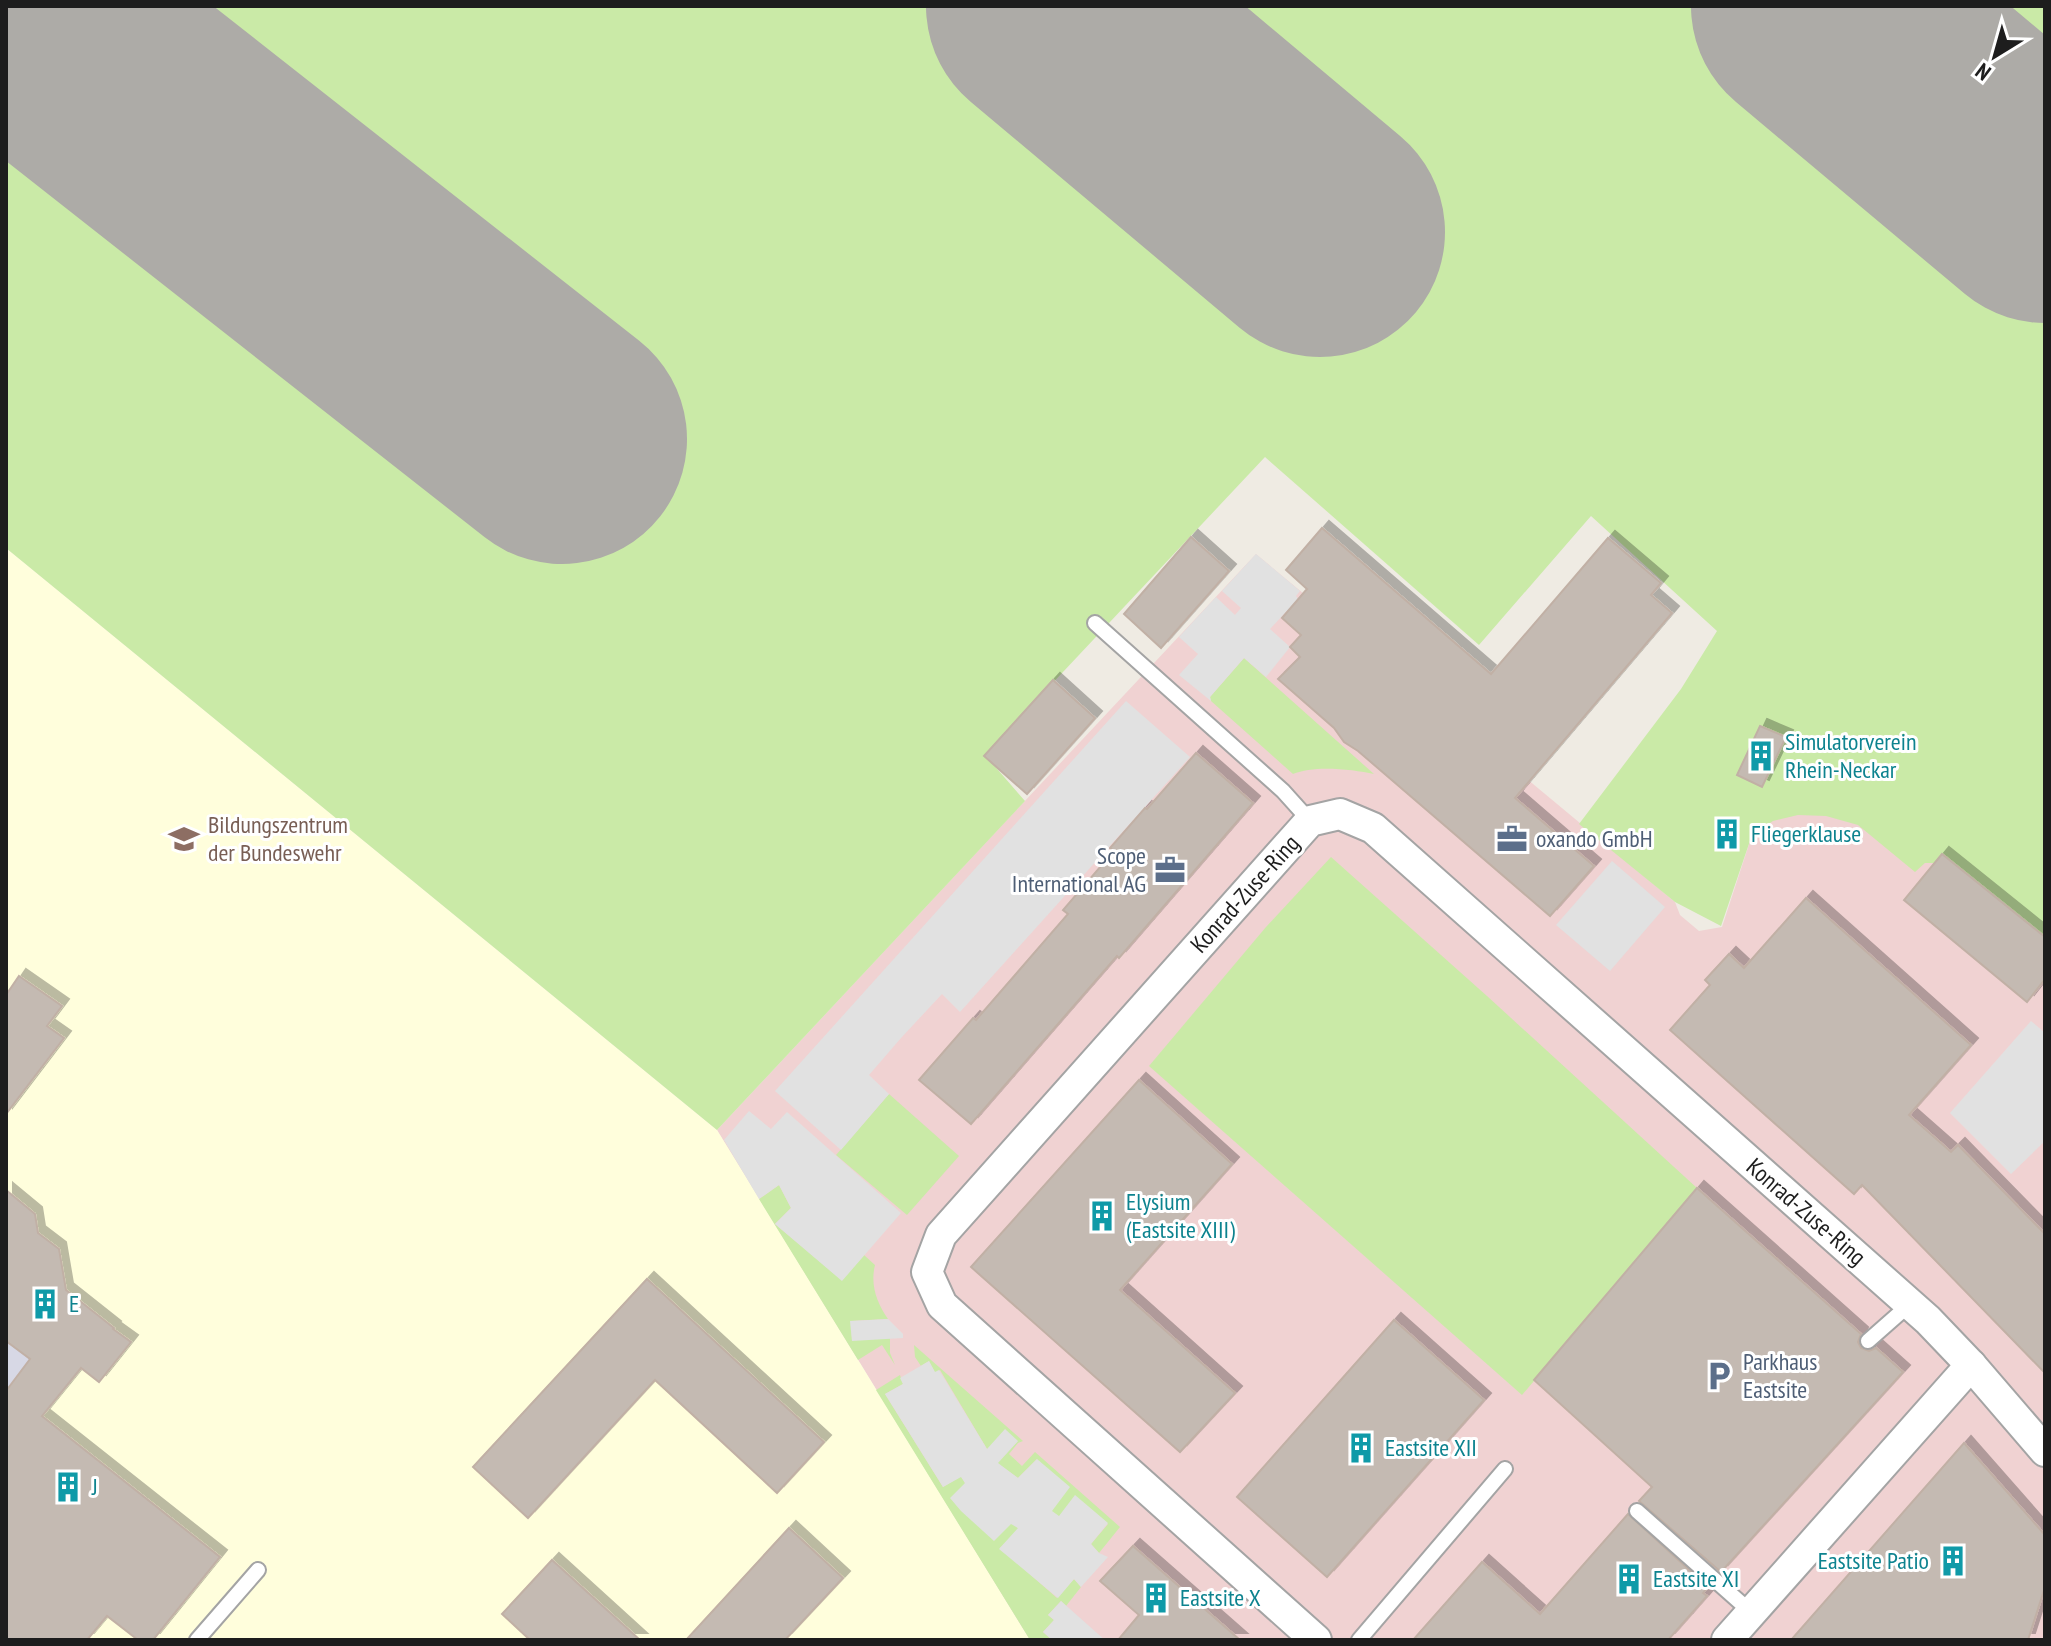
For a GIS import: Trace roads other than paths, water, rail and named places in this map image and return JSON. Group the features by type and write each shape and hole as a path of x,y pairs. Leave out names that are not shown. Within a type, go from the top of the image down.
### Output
{"street":[{"name":"Konrad-Zuse-Ring","path":"1316,1640 942,1305 927,1272 941,1235 1310,821 1340,814 1373,828 1928,1320 2045,1451"},
{"path":"1727,1640 1971,1365"}],"lane":[{"path":"1095,623 1283,791 1310,821"},
{"path":"1868,1341 1910,1304"},
{"path":"1359,1640 1505,1469"},
{"path":"1637,1511 1751,1612"},
{"path":"197,1640 258,1570"}],"place":[{"name":"Simulatorverein Rhein-Neckar","path":"1761,756"},
{"name":"Fliegerklause","path":"1727,834"},
{"name":"Bildungszentrum der Bundeswehr","path":"184,839"},
{"name":"oxando GmbH","path":"1512,839"},
{"name":"Scope International AG","path":"1170,870"},
{"name":"Elysium (Eastsite XIII)","path":"1102,1216"},
{"name":"E","path":"45,1304"},
{"name":"Parkhaus Eastsite","path":"1719,1376"},
{"name":"Eastsite XII","path":"1361,1448"},
{"name":"J","path":"68,1487"},
{"name":"Eastsite Patio","path":"1953,1561"},
{"name":"Eastsite XI","path":"1629,1579"},
{"name":"Eastsite X","path":"1156,1598"}]}
